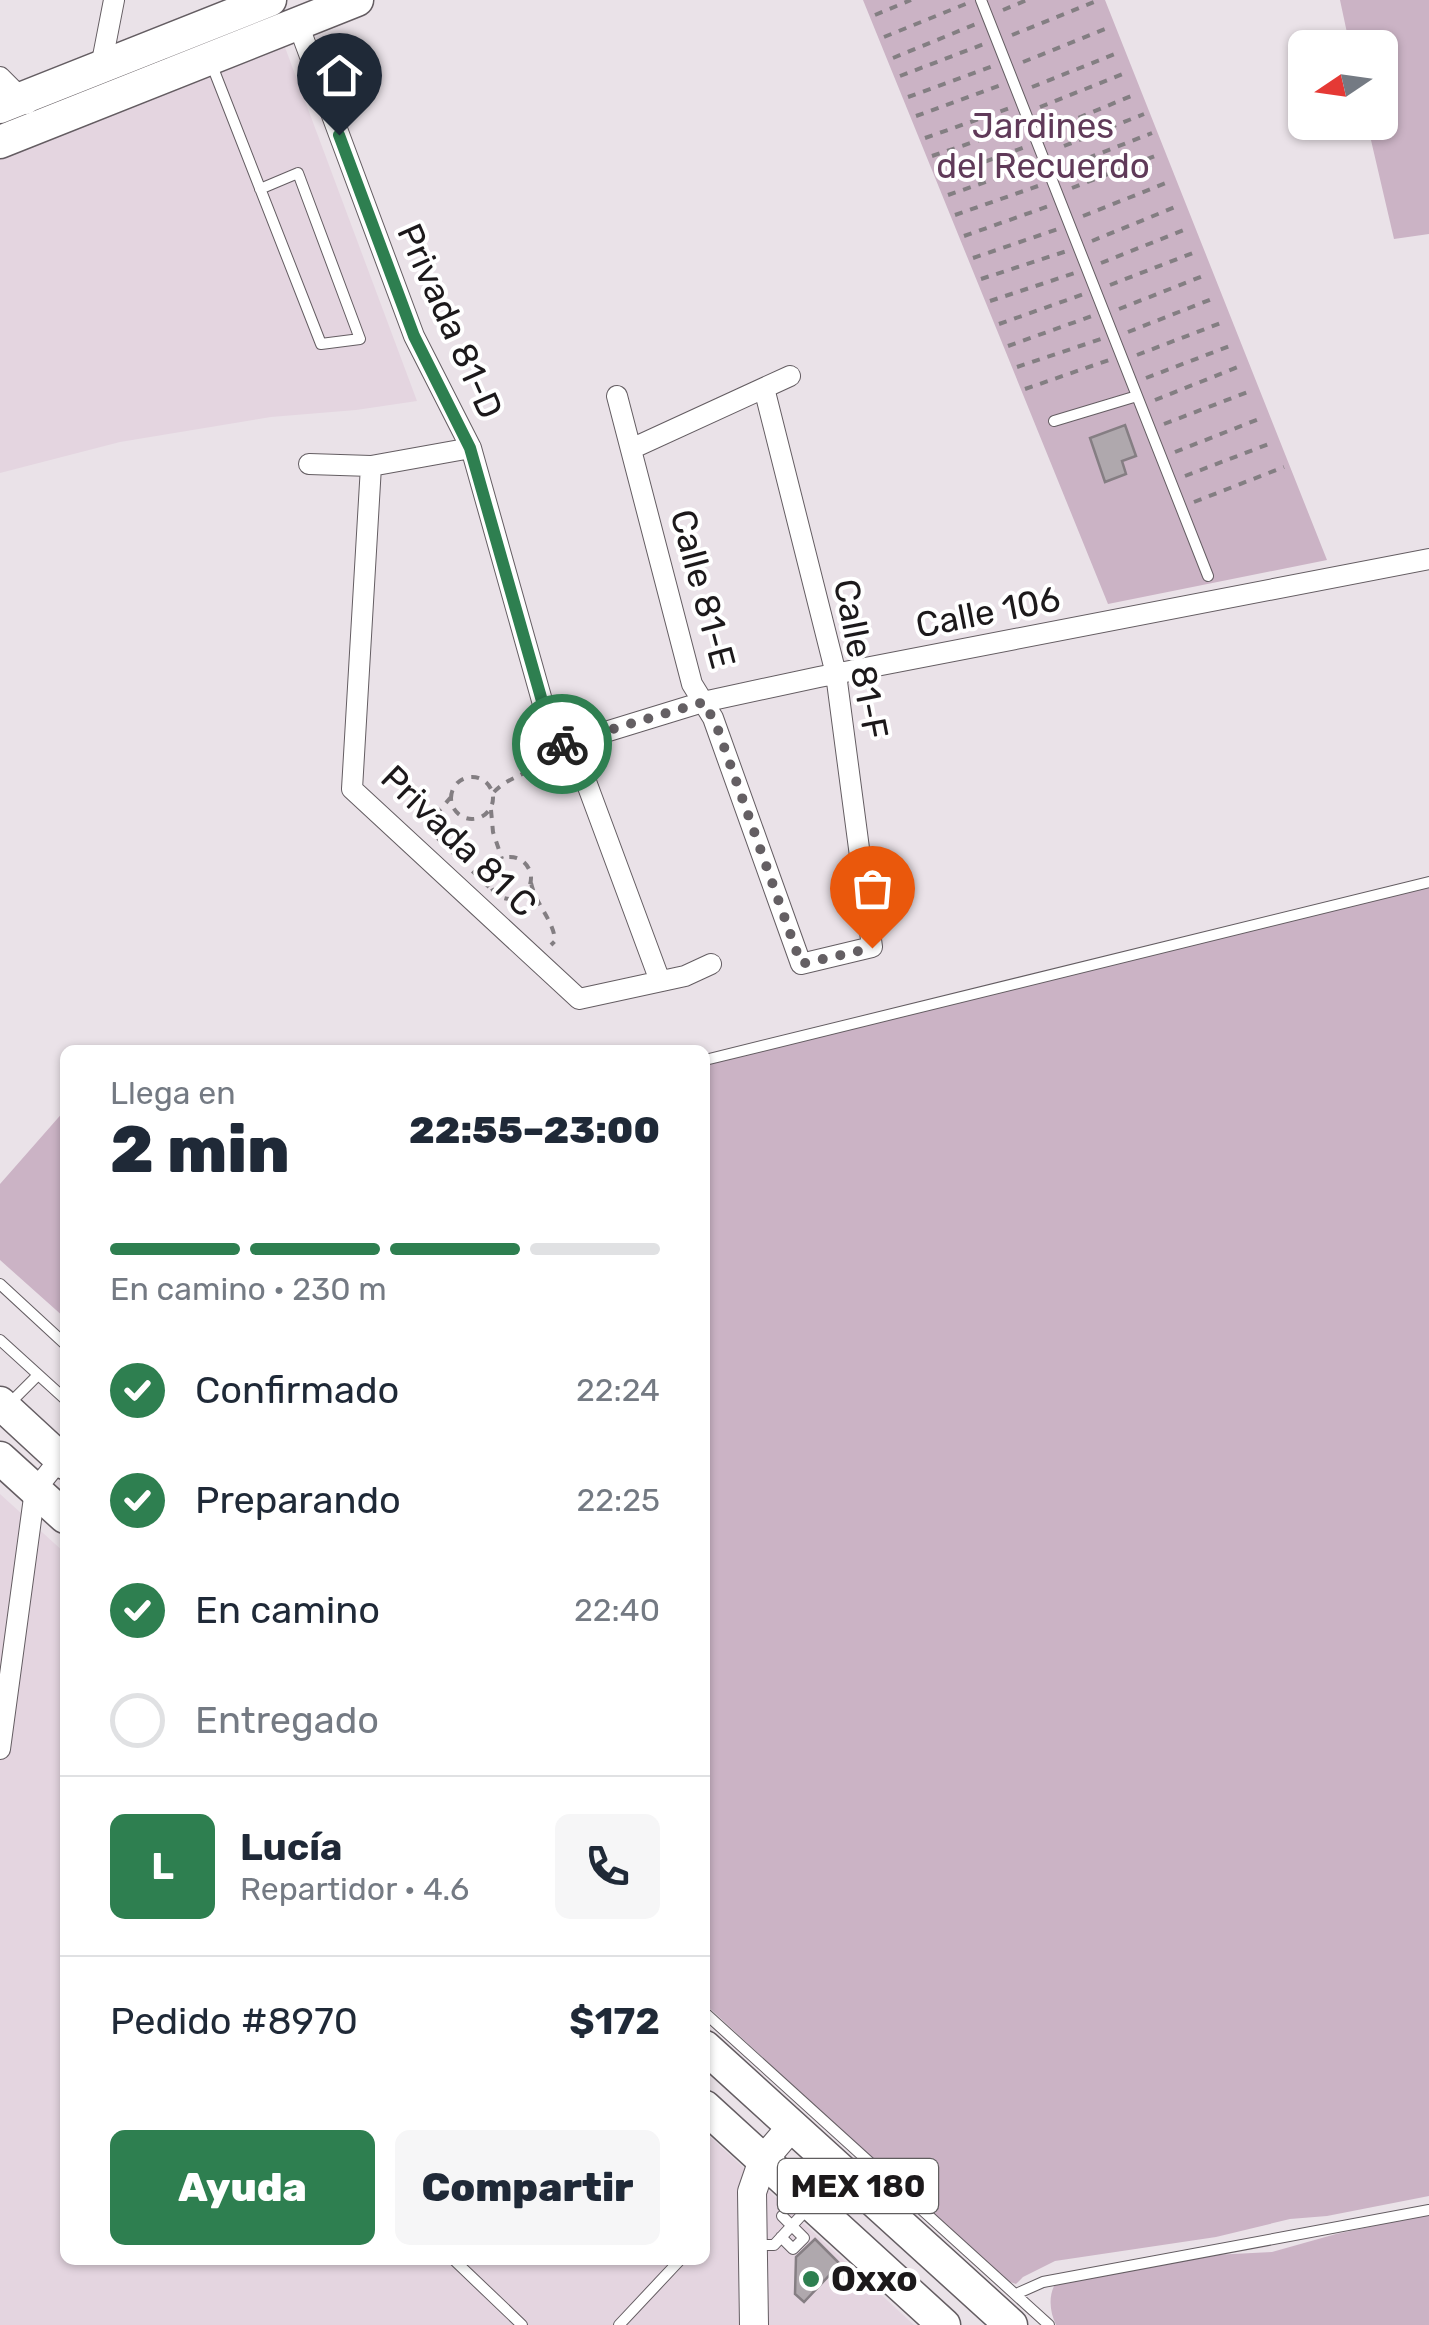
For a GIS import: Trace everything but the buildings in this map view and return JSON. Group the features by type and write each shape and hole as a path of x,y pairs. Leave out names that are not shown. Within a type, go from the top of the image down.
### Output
{"main road":[{"path":"0,142 100,104 204,44 270,0"},
{"path":"7,94 100,68 298,24 356,0"},
{"path":"3,1406 60,1459"},
{"path":"0,1458 60,1512"},
{"name":"MEX 180","path":"710,2051 1013,2310"},
{"name":"MEX 180","path":"710,2111 762,2160 795,2216 944,2325"},
{"path":"754,2325 752,2192 762,2160 793,2126"}],"street":[{"path":"100,104 100,68 114,0"},
{"name":"Privada 81-D","path":"298,24 414,336 470,448 554,751 581,768 660,982"},
{"path":"7,94 46,124"},
{"path":"631,449 790,376"},
{"name":"Calle 81-F","path":"764,388 836,674 872,948 801,964"},
{"name":"Calle 81-E","path":"618,396 692,684 717,727 801,964"},
{"path":"308,464 371,466 470,448"},
{"name":"Privada 81 C","path":"371,466 352,789 579,998 660,982"},
{"name":"Calle 106","path":"554,751 704,702 1429,559"},
{"path":"660,982 710,964"},
{"path":"0,1749 35,1490 60,1463"}],"lane":[{"path":"975,1 1208,576"},
{"path":"204,44 260,189 320,344 360,339 298,173 260,189"},
{"path":"1054,421 1138,396"},
{"path":"710,1059 1429,882"},
{"path":"0,1284 60,1339"},
{"path":"0,1340 60,1395"},
{"path":"3,1406 38,1375"},
{"path":"710,2018 1013,2310 1049,2325"},
{"path":"1013,2310 1024,2288 1043,2282 1429,2210"},
{"path":"781,2237 793,2249 804,2238 795,2216"},
{"path":"752,2245 774,2245 795,2216"},
{"path":"459,2265 522,2325"},
{"path":"619,2325 675,2265"}],"path":[{"path":"875,15 911,0"},
{"path":"1003,10 1028,0"},
{"path":"1012,35 1099,0"},
{"path":"884,37 975,1"},
{"path":"892,58 978,24"},
{"path":"1023,62 1110,28"},
{"path":"900,76 986,43"},
{"path":"1032,87 1120,52"},
{"path":"908,97 994,65"},
{"path":"1040,107 1128,72"},
{"path":"916,116 1002,85"},
{"path":"1049,130 1136,94"},
{"path":"924,138 1011,108"},
{"path":"1064,146 1144,114"},
{"path":"932,156 1018,127"},
{"path":"1073,164 1152,133"},
{"path":"940,178 1026,146"},
{"path":"1072,188 1160,154"},
{"path":"948,195 1026,168"},
{"path":"1083,216 1170,181"},
{"path":"956,215 1038,186"},
{"path":"964,236 1050,206"},
{"path":"1092,241 1180,206"},
{"path":"1101,263 1189,228"},
{"path":"973,258 1058,229"},
{"path":"981,280 1067,251"},
{"path":"1110,285 1198,251"},
{"path":"990,302 1075,272"},
{"path":"1118,309 1208,274"},
{"path":"999,324 1084,294"},
{"path":"1128,332 1216,297"},
{"path":"1008,346 1092,316"},
{"path":"1137,356 1226,321"},
{"path":"1016,367 1101,338"},
{"path":"1146,378 1235,344"},
{"path":"1025,388 1109,360"},
{"path":"1154,400 1243,365"},
{"path":"1164,424 1253,390"},
{"path":"1174,452 1264,417"},
{"path":"1184,477 1274,442"},
{"path":"1194,502 1284,468"},
{"path":"493,794 513,776 536,768 554,751"},
{"path":"418,835 461,780 474,776 487,782 493,794 493,832 502,859"},
{"path":"451,797 455,810 466,818 481,818 491,808"},
{"path":"426,827 504,899 524,894 531,882"},
{"path":"493,890 490,870 502,859 512,857 524,862 536,903 555,934 555,941 544,952"}],"shaded area":[{"path":"280,34 417,401 271,417 120,442 0,473 0,147"},
{"path":"0,1494 60,1548 60,2265 710,2265 710,2137 914,2325 0,2325"}],"green space":[{"name":"Jardines del Recuerdo","path":"863,0 1105,0 1327,560 1108,604"},
{"path":"1340,0 1429,0 1429,234 1394,239 1371,140 1398,140 1398,30 1346,30"},
{"path":"1429,886 1429,2196 1327,2216 1290,2219 1216,2237 1055,2261 1016,2284 1004,2280 710,2009 710,1061"},
{"path":"60,1116 60,1314 0,1260 0,1184"},
{"path":"1429,2214 1429,2325 1056,2325 1052,2315 1055,2284 1213,2255 1272,2252"}],"way so far":[{"path":"562,744 704,702 717,727 801,964 872,948"}],"place":[{"name":"Oxxo","path":"811,2279"}],"route":[{"path":"339,135 414,336 470,448 550,729 562,744"}]}
